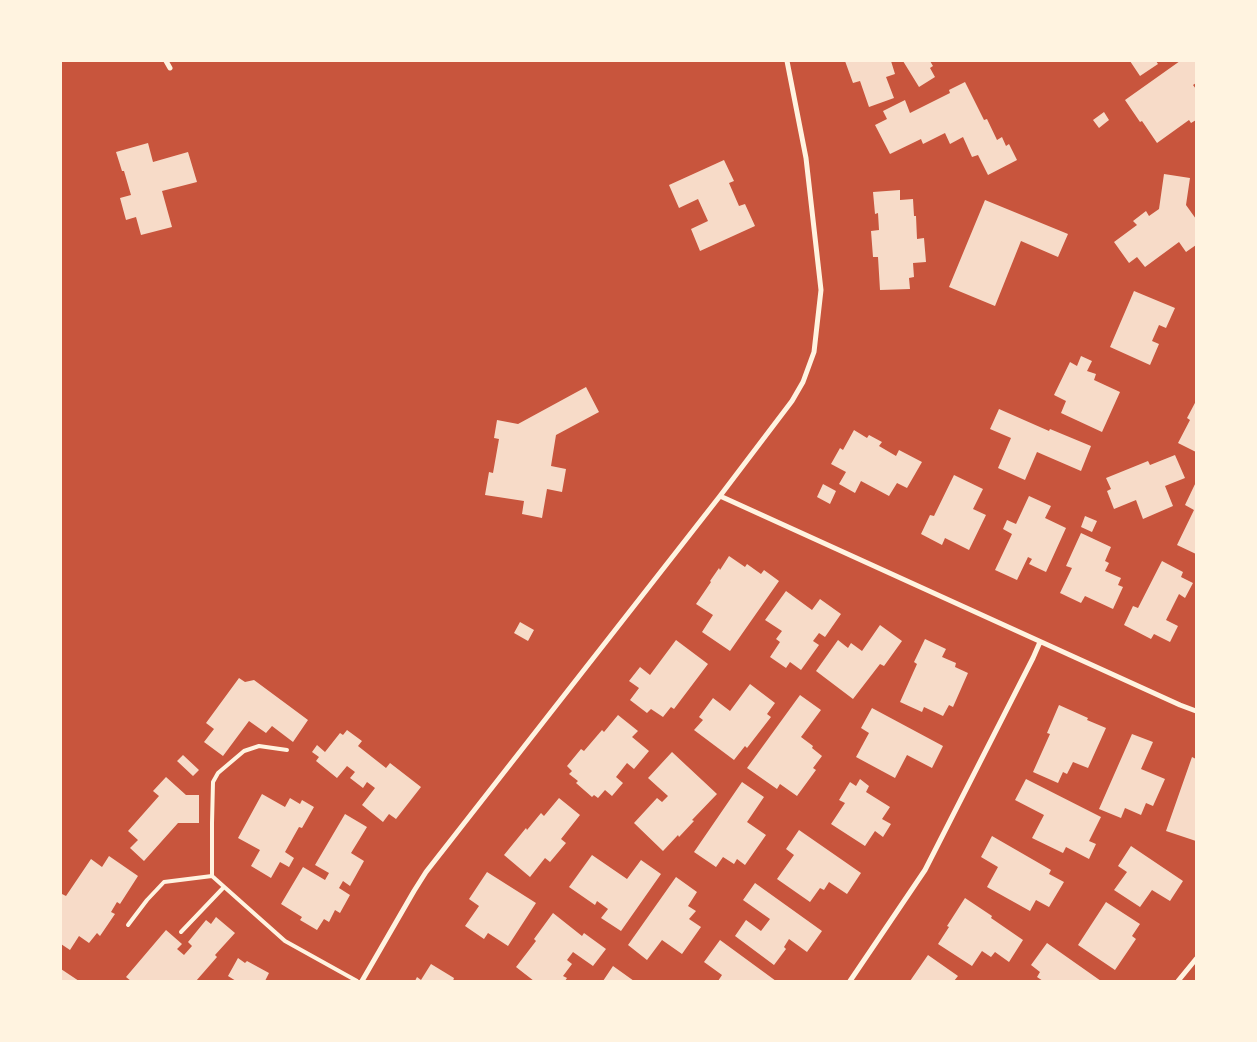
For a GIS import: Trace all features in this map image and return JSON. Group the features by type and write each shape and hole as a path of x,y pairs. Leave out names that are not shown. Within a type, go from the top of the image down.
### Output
{"street":[{"path":"166,61 170,68"},
{"path":"362,981 426,872 720,496 792,401 803,382 814,352 820,290 806,158 787,61"},
{"path":"720,496 1180,706 1196,711"},
{"path":"850,981 925,870 1040,642"},
{"path":"1178,981 1196,959"}],"lane":[{"path":"287,750 259,746 244,751 218,773 214,782 212,876 285,941 357,981"},
{"path":"128,925 146,900 164,882 212,876"},
{"path":"181,932 224,887"}],"building":[{"path":"845,61 891,61 895,74 886,77 894,98 869,107 860,81 853,83"},
{"path":"903,61 930,61 933,66 930,68 935,77 919,87"},
{"path":"1130,61 1156,61 1158,64 1140,76"},
{"path":"1180,61 1196,61 1196,83 1193,85 1196,89 1196,120 1191,123 1189,120 1157,143 1125,100"},
{"path":"965,82 984,120 987,119 997,140 1002,137 1006,146 1009,144 1017,160 988,175 978,155 972,157 963,137 950,144 945,133 923,144 921,139 890,154 875,125 887,119 883,111 905,100 910,113 950,93 949,90"},
{"path":"1104,112 1109,120 1099,128 1093,120"},
{"path":"148,143 153,162 188,152 197,182 162,191 172,227 141,235 136,217 126,220 120,198 131,195 116,152"},
{"path":"724,160 734,181 729,183 739,206 745,204 755,226 700,251 691,229 708,221 698,199 679,208 669,185"},
{"path":"1164,174 1190,178 1186,205 1196,219 1196,245 1186,252 1179,242 1145,267 1137,257 1129,263 1114,242 1137,225 1133,221 1146,211 1149,216 1159,209"},
{"path":"900,190 900,200 913,199 917,239 924,238 926,262 913,263 914,277 909,278 910,289 880,290 878,257 873,257 871,231 879,230 878,213 875,214 873,192"},
{"path":"985,200 1068,234 1058,257 1021,241 995,306 949,287"},
{"path":"1134,291 1175,308 1166,328 1159,325 1152,341 1159,344 1150,365 1110,347"},
{"path":"1081,356 1092,361 1087,371 1096,374 1094,380 1120,392 1102,432 1061,413 1066,401 1054,395 1070,362 1077,366"},
{"path":"586,387 599,412 556,435 551,466 566,469 562,492 547,489 542,518 522,514 524,501 485,495 489,472 493,473 499,439 494,438 497,420 518,424"},
{"path":"1196,401 1196,452 1178,443 1190,420 1187,418"},
{"path":"999,409 1049,431 1050,429 1091,446 1081,471 1037,452 1025,480 998,468 1011,438 990,429"},
{"path":"854,430 867,438 869,435 882,442 879,446 896,456 899,450 922,462 907,488 897,483 889,496 861,481 855,493 839,484 846,472 831,464 840,448 843,450"},
{"path":"1175,455 1185,478 1165,486 1173,506 1143,519 1136,500 1114,509 1107,491 1111,489 1106,478 1148,461 1150,465"},
{"path":"954,475 983,489 973,509 986,515 969,550 945,538 942,545 921,534 930,515 934,516"},
{"path":"1196,482 1196,554 1177,545 1194,510 1185,505"},
{"path":"823,484 836,491 830,504 817,497"},
{"path":"1029,496 1051,506 1045,518 1066,528 1046,572 1029,564 1032,559 1028,557 1017,580 995,570 1012,534 1003,529 1007,520 1016,524"},
{"path":"1085,516 1097,521 1092,532 1081,527"},
{"path":"1081,533 1111,547 1105,561 1109,563 1105,571 1121,578 1118,585 1123,587 1113,609 1085,596 1081,603 1060,593 1072,568 1066,566"},
{"path":"729,556 745,567 747,564 761,574 764,570 779,581 730,651 702,632 713,615 696,604"},
{"path":"1162,561 1183,572 1181,577 1193,583 1185,598 1179,594 1166,620 1178,626 1170,642 1154,634 1151,639 1124,625 1133,606 1138,608"},
{"path":"786,591 812,610 820,599 841,614 825,637 819,633 813,641 819,645 801,670 790,662 786,668 770,657 780,642 776,639 782,631 765,620"},
{"path":"520,622 534,630 528,641 514,633"},
{"path":"880,625 902,641 884,666 880,664 853,699 816,671 838,640 848,648 851,643 862,651"},
{"path":"925,639 946,649 942,657 956,663 955,667 968,673 953,707 949,705 943,716 924,707 922,712 900,702 917,664 914,662"},
{"path":"676,640 708,664 674,709 671,707 663,717 651,709 647,713 630,700 639,688 629,681 640,667 650,675"},
{"path":"239,678 245,682 254,680 308,720 293,742 272,726 266,733 249,721 223,756 204,742 214,729 206,723"},
{"path":"750,684 775,703 767,714 771,717 747,748 745,746 734,760 694,730 703,720 699,717 713,698 730,711"},
{"path":"800,695 821,710 801,737 822,756 813,768 816,770 797,796 780,784 777,789 747,768"},
{"path":"1059,705 1106,728 1088,768 1073,762 1067,774 1063,772 1058,783 1033,772 1050,734 1047,733"},
{"path":"872,708 943,746 932,768 907,755 895,778 856,757 869,733 861,728"},
{"path":"618,715 638,731 632,737 649,751 634,769 627,763 616,777 623,783 612,796 605,790 598,798 594,795 592,797 576,783 578,781 569,774 572,771 567,766 581,749 584,751 602,730 604,732"},
{"path":"347,730 362,741 358,746 386,768 390,763 421,787 396,819 389,814 383,822 362,805 375,788 367,782 363,788 350,778 355,772 347,766 337,778 316,761 319,757 312,752 317,745 325,752 340,733 343,735"},
{"path":"1132,734 1153,742 1141,769 1165,779 1153,806 1146,803 1141,815 1125,808 1121,818 1099,809"},
{"path":"672,752 717,794 692,820 694,821 679,837 678,835 663,851 634,823 657,798 662,802 668,796 648,778"},
{"path":"183,755 199,770 193,776 177,761"},
{"path":"1192,757 1196,759 1196,841 1166,831"},
{"path":"166,777 186,795 199,795 199,823 178,823 144,861 130,848 138,840 128,831 159,796 153,791"},
{"path":"860,779 869,786 866,792 890,807 882,819 891,824 883,837 875,831 865,846 831,824 845,803 839,800 850,782 856,786"},
{"path":"1026,779 1101,817 1089,841 1096,844 1089,859 1066,847 1063,853 1032,838 1044,815 1015,800"},
{"path":"742,782 764,797 747,822 766,835 745,865 737,859 734,864 723,857 716,867 694,852"},
{"path":"262,794 285,807 290,798 300,804 302,800 314,807 302,828 299,827 285,852 294,858 289,867 280,862 271,878 251,866 260,850 238,838"},
{"path":"559,798 580,815 561,839 566,843 550,862 545,858 530,877 504,855 526,828 527,830 541,813 544,816"},
{"path":"345,814 367,827 351,853 364,861 350,886 343,881 339,888 350,895 340,913 335,910 329,922 324,919 317,930 300,920 302,917 281,904 303,867 325,880 329,873 315,865"},
{"path":"799,830 861,873 847,894 829,882 824,890 820,888 810,902 777,879 794,855 786,849"},
{"path":"992,836 1051,870 1049,874 1064,882 1049,907 1036,900 1030,911 987,887 998,867 981,857"},
{"path":"1131,846 1183,881 1170,901 1152,890 1140,907 1114,890 1127,872 1118,866"},
{"path":"592,855 627,879 641,860 661,874 621,931 601,918 608,909 597,901 595,905 569,887"},
{"path":"109,856 138,876 120,904 117,902 111,912 115,914 100,936 97,933 89,943 79,936 70,950 61,944 61,896 62,894 66,896 91,859 102,867"},
{"path":"487,872 536,903 508,946 488,933 484,939 465,926 479,906 469,899"},
{"path":"676,877 697,892 688,906 696,911 689,919 701,927 682,954 662,940 647,960 628,945"},
{"path":"755,883 822,931 807,952 789,939 784,947 786,949 774,965 735,936 746,920 761,931 770,919 743,900"},
{"path":"965,898 1023,940 1009,962 995,952 991,957 982,951 972,966 938,944"},
{"path":"1106,902 1140,924 1132,936 1136,939 1115,970 1078,945"},
{"path":"553,913 582,936 584,933 606,949 593,966 573,952 567,960 572,964 563,976 567,978 565,981 534,981 516,967 536,941 534,939"},
{"path":"216,917 235,933 215,955 217,957 196,981 131,981 126,977 166,930 182,944 177,949 184,955 192,946 188,942 206,920 211,924"},
{"path":"720,940 776,981 718,981 722,975 704,962"},
{"path":"1047,943 1101,981 1043,981 1037,977 1040,972 1031,965"},
{"path":"928,955 958,976 954,981 910,981"},
{"path":"238,958 269,973 265,981 236,981 228,976"},
{"path":"431,964 454,978 453,981 415,981 417,977 421,980"},
{"path":"613,966 634,981 603,981"},
{"path":"61,969 79,981 61,981"}]}
